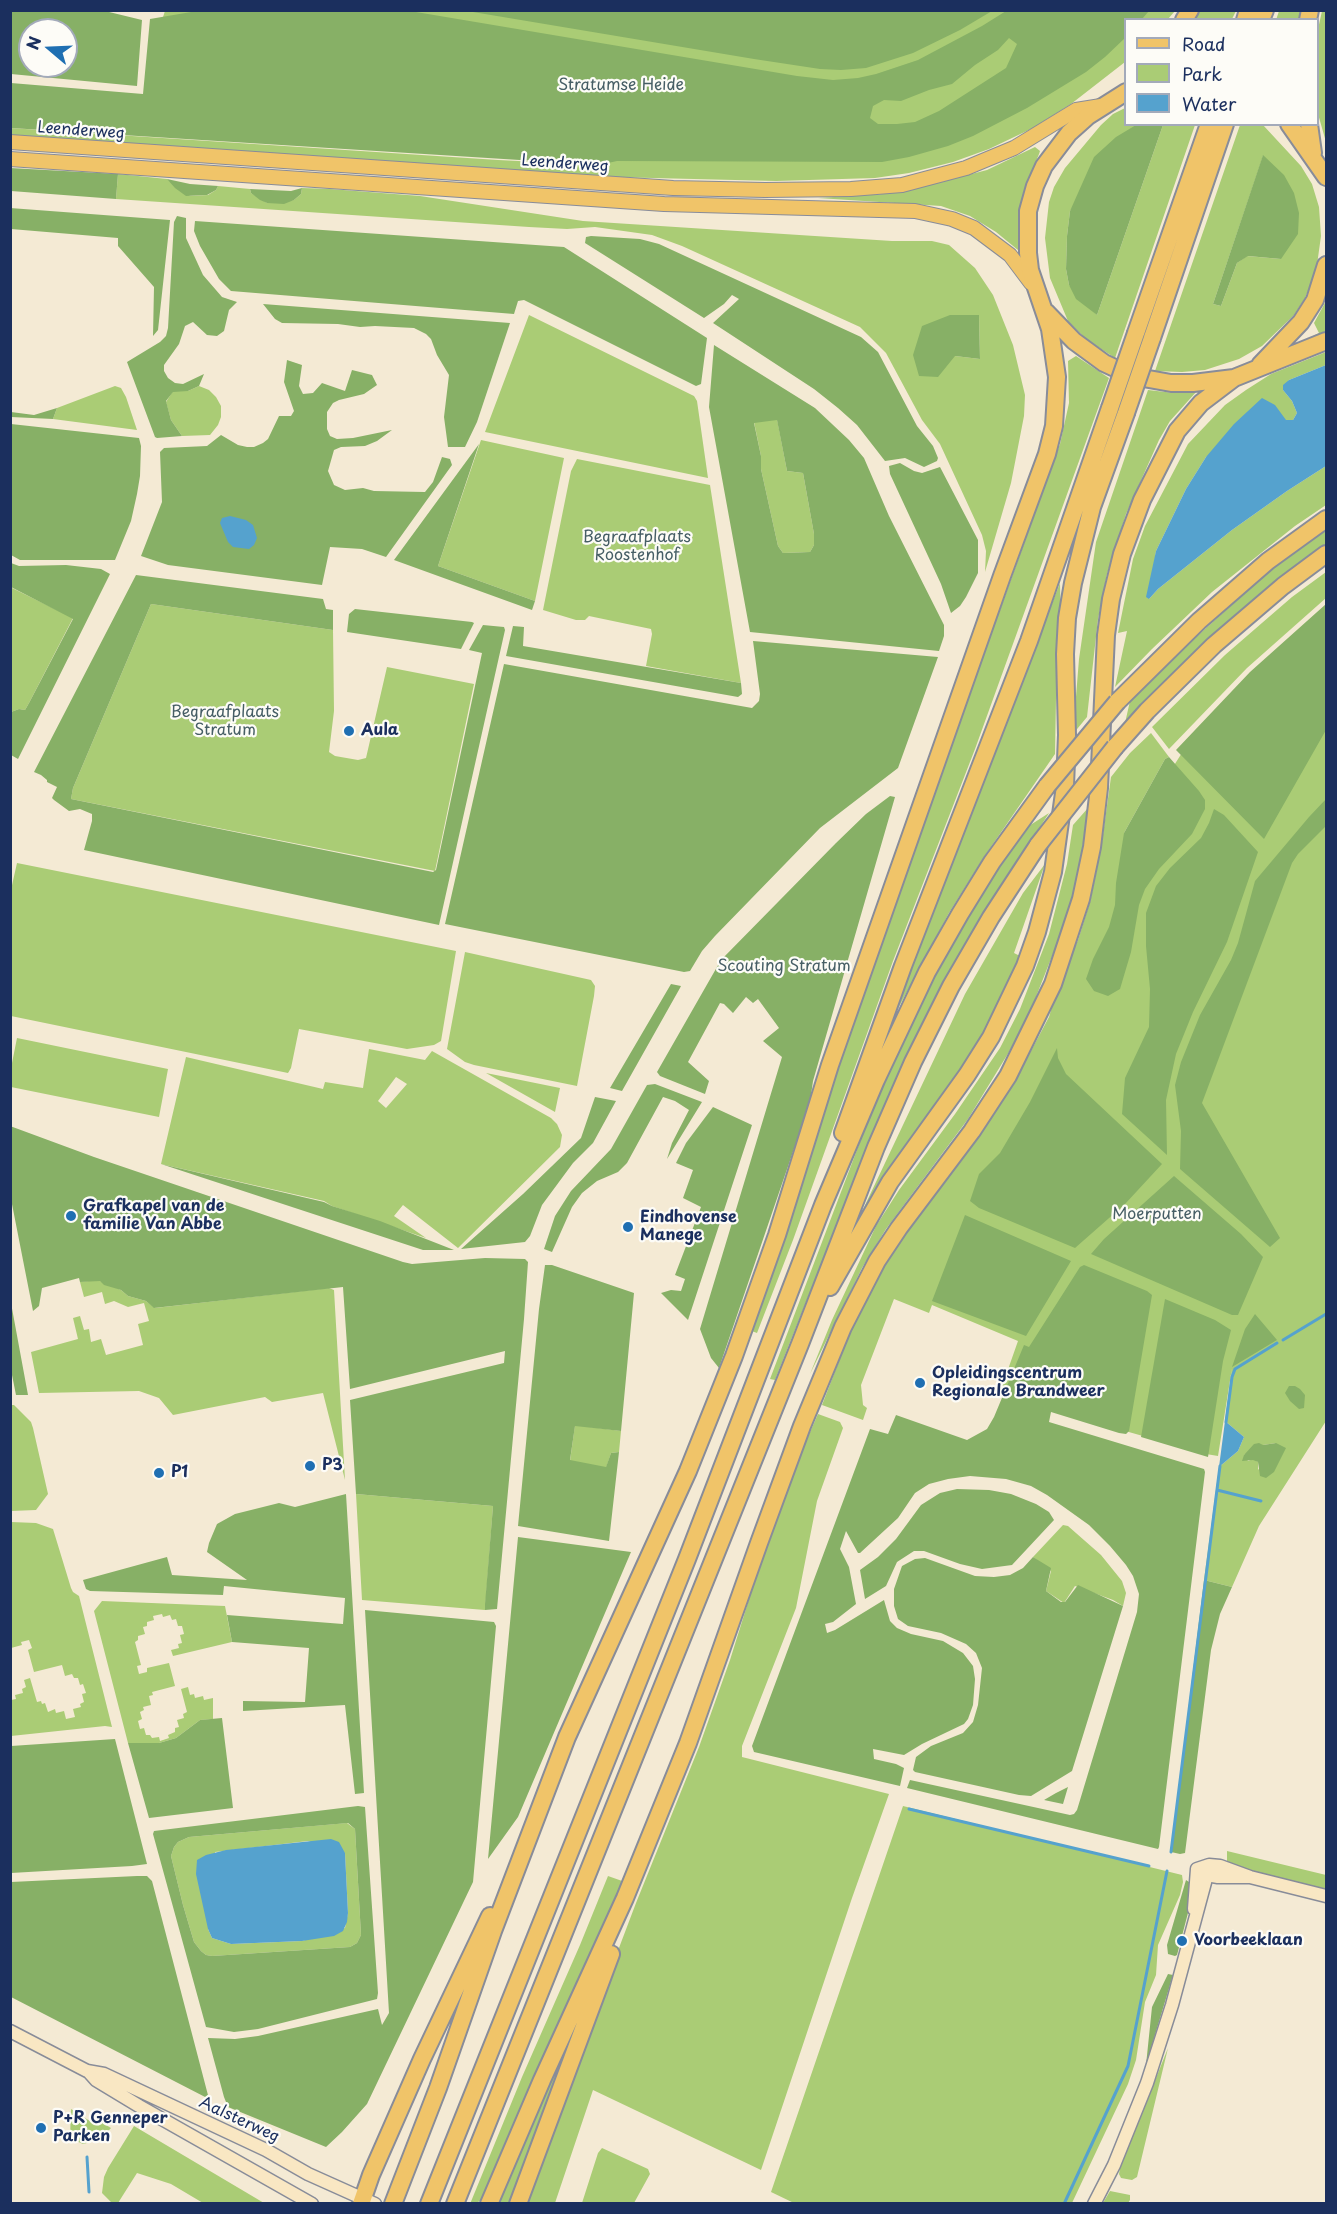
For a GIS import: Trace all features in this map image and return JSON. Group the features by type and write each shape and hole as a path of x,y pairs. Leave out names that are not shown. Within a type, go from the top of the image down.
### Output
{"highway":[{"path":"396,2196 567,1737 684,1480 731,1364 777,1235 830,1065 1051,439 1057,377 1053,342 1030,270 1027,238 1028,212 1035,186 1044,166 1062,140 1088,116 1123,92"},
{"path":"1290,126 1326,180"},
{"path":"1309,126 1313,157"},
{"path":"823,1205 834,1159 867,1064 1118,411 1216,127"},
{"path":"1255,369 1301,322 1315,300 1326,265"},
{"path":"1042,303 1091,355 1132,376 1155,382 1182,384 1234,378"},
{"path":"489,2204 532,2102 625,1898 688,1743 807,1414 843,1327 877,1261 990,1104 1021,1052 1053,984 1081,899 1092,847 1099,788 1106,634 1111,599 1122,554 1142,500 1177,431 1201,403 1234,378 1326,341"},
{"path":"800,1344 878,1201 962,1083 991,1037 1021,975 1037,932 1053,872 1065,786 1067,618 1073,583 1118,411"},
{"path":"429,2204 687,1559 823,1205 881,1070 927,972 992,862 1084,739 1117,702 1199,621 1268,561 1326,519"},
{"path":"455,2204 800,1344 876,1147 925,1036 951,986 986,925 1038,845 1115,747 1147,711 1214,645 1283,586 1326,554"},
{"path":"366,2201 422,2060 478,1937 516,1871"},
{"path":"518,2204 618,1935 625,1898"}],"main road":[{"name":"Leenderweg","path":"10,142 654,187 765,190 851,189 902,184 966,168 1014,148 1077,110 1101,106"},
{"name":"Leenderweg","path":"10,159 653,204 915,211 956,220 986,235 1021,267 1042,303"},
{"path":"1094,2204 1114,2165 1147,2083 1172,2005 1194,1917 1200,1904 1202,1872 1209,1865 1220,1866 1250,1877 1326,1896"},
{"name":"Aalsterweg","path":"10,2031 87,2071 104,2074 266,2150 308,2174 366,2201"},
{"name":"Aalsterweg","path":"87,2071 96,2080 114,2091 312,2204"}],"green space":[{"path":"10,11 105,11 142,20 137,86 53,78 78,78 78,18 18,18 18,75 11,74"},
{"name":"Stratumse Heide","path":"165,11 1175,11 1169,18 1124,18 1124,63 1071,104 1033,128 989,149 953,162 909,173 875,178 776,181 612,177 11,137 10,128 498,160 604,164 159,29"},
{"name":"Stratumse Heide","path":"197,11 410,11 797,76 833,80 876,74 918,60 1006,11 1149,11 1143,18 1124,18 1124,39 1105,57 1086,72 1027,108 973,136 948,146 882,162 617,161 599,165 11,128 11,83 143,94 150,19","holes":["1009,38 1017,44 1006,68 939,111 915,122 878,124 870,118 873,106 884,100 901,101 952,84 998,50"]},
{"path":"467,11 992,11 913,53 866,68 841,70 754,59"},
{"path":"1199,11 1236,11 1232,18 1194,18"},
{"path":"1279,11 1305,11 1303,18 1277,18"},
{"path":"1322,11 1326,11 1326,142 1319,118 1319,24"},
{"path":"1124,108 1124,126 1135,126 1070,211 1067,236 1066,269 1069,285 1097,315 1163,126 1195,126 1115,358 1086,339 1068,321 1050,278 1045,238 1049,202 1054,187 1065,168 1113,114"},
{"path":"1134,126 1163,126 1097,315 1076,299 1069,285 1066,269 1067,236 1070,211 1094,157 1116,137"},
{"path":"1240,126 1264,126 1301,166 1312,184 1319,207 1321,236 1316,272 1305,298 1294,315 1262,346 1239,359 1205,370 1155,371","holes":["1263,156 1281,259 1247,256 1237,263 1221,306 1213,304"]},
{"path":"1035,147 1040,151 1024,190 1018,250 996,232 970,216 941,206 818,198 883,194 914,189 987,170"},
{"path":"1263,155 1284,175 1294,193 1299,213 1298,234 1281,259 1248,256 1237,263 1221,306 1213,304"},
{"path":"10,168 118,174 116,199 11,191"},
{"path":"118,174 167,179 190,196 208,195 218,186 250,189 251,193 267,203 294,200 301,194 302,188 330,189 420,196 583,221 892,241 932,241 949,245 975,268 993,295 1013,345 1025,395 1024,416 1011,483 985,572 986,551 982,535 940,444 922,420 886,353 860,327 682,246 652,235 595,227 567,229 529,227 116,199","holes":["979,315 980,359 955,356"]},
{"path":"167,179 190,184 218,186 216,190 207,195 186,196"},
{"path":"302,188 301,194 284,204 267,203 260,200 251,193 250,189 291,191"},
{"path":"10,208 170,220 158,330 153,336 154,287 118,246 118,238 11,229"},
{"path":"177,216 186,218 186,238 203,275 222,297 237,302 229,310 224,331 217,336 207,335 193,322 185,326 179,344 164,365 164,371 175,383 183,384 204,374 199,386 188,391 173,392 166,401 171,420 182,436 157,438 127,362 166,336 174,222"},
{"path":"195,221 564,247 707,338 701,384 696,386 524,300 518,301 514,314 231,291 219,279 200,246 194,231"},
{"path":"586,237 640,239 659,244 861,337 878,352 917,426 933,446 937,461 924,467 905,458 885,461 857,425 838,408 814,389 713,323 739,299 732,295 724,304 704,318 585,243"},
{"path":"1326,301 1326,334 1306,343 1305,340 1319,333 1314,323"},
{"path":"263,304 510,323 477,422 465,447 448,447 444,417 449,375 431,339 426,334 414,328 282,323 275,319"},
{"path":"529,315 694,396 697,401 708,478 485,432"},
{"path":"950,315 979,315 980,359 955,356 938,377 919,376 913,355 922,326"},
{"path":"714,345 815,408 849,440 864,458 889,516 944,625 944,636 939,651 750,632 709,407","holes":["777,420 787,471 803,473 814,534 814,545 810,552 783,553 778,546 761,469 761,456 754,423"]},
{"path":"1326,352 1326,365 1289,380 1283,390 1292,401 1297,413 1293,420 1286,421 1206,457 1186,489 1156,551 1149,599 1158,589 1232,530 1326,466 1326,505 1295,526 1212,592 1115,687 1127,631 1118,633 1133,559 1145,526 1188,444 1225,405 1246,390 1271,374"},
{"path":"1076,356 1109,378 975,749 893,961 793,1240 757,1333 749,1330 835,1066 1060,444 1069,403 1068,361"},
{"path":"287,360 302,365 299,386 303,394 313,393 322,383 345,391 352,370 372,375 377,385 364,394 333,403 327,412 327,429 330,436 337,439 392,430 377,441 365,446 341,447 334,450 328,471 334,485 345,490 363,488 374,491 425,492 433,482 442,457 450,459 452,465 386,557 362,549 330,547 322,585 168,565 141,556 162,502 160,452 164,448 207,446 221,435 238,445 247,447 263,443 268,439 279,416 291,416 294,411 284,382"},
{"path":"115,386 121,388 126,397 137,430 53,419 57,408"},
{"path":"199,386 209,390 216,397 221,406 221,417 210,435 182,436 171,420 166,402 173,391 188,391"},
{"path":"1148,390 1174,393 1197,391 1170,421 1159,440 1126,514 1107,574 1098,619 1087,717 1073,734 1079,659 1096,542"},
{"path":"57,408 53,419 11,417 11,412 34,415"},
{"path":"777,419 787,471 803,473 814,534 814,545 810,552 783,553 778,546 761,469 761,456 754,422"},
{"path":"11,424 139,438 140,476 137,494 131,521 115,560 20,560 11,555"},
{"path":"481,440 564,458 535,601 438,566"},
{"path":"479,444 438,566 535,601 532,610 394,560"},
{"name":"Begraafplaats Roostenhof","path":"577,459 710,485 741,683 646,666 651,629 589,616 585,620 576,620 543,610 571,471"},
{"path":"900,463 922,473 940,467 978,540 978,573 960,606 951,613 941,584 890,474 889,466"},
{"path":"1326,528 1326,546 1314,554 1125,723 1130,701 1167,663 1272,569"},
{"path":"11,563 19,566 66,565 101,569 110,574 18,759 11,755 11,712 19,709 25,710 73,619 11,587"},
{"path":"1326,572 1326,598 1247,668 1169,749 1152,727 1225,655 1292,597"},
{"path":"136,575 323,599 326,609 333,610 333,630 151,604 73,788 71,799 433,872 436,870 482,653 469,650 483,625 504,627 439,925 84,850 92,814 80,809 69,811 52,798 57,787 34,772"},
{"path":"1060,583 1061,632 1055,754 984,857 949,913 886,1031"},
{"path":"10,587 73,618 25,710 19,709 11,712"},
{"name":"Begraafplaats Stratum","path":"151,604 333,630 334,711 329,752 335,756 358,760 366,758 387,667 474,684 435,871 71,799 73,788"},
{"path":"1326,604 1326,730 1264,839 1176,750 1250,672"},
{"path":"355,609 474,623 461,649 347,632 349,614"},
{"name":"Moerputten","path":"1326,612 1326,1421 1259,1526 1232,1587 1204,1580 1219,1467 1238,1451 1244,1437 1225,1421 1232,1368 1218,1456 1206,1454 999,1395 1018,1341 932,1305 929,1313 894,1299 861,1385 863,1405 867,1408 863,1420 822,1405 851,1330 884,1267 906,1232 1017,1077 1049,1017 1058,986 1078,940 1090,902 1101,849 1111,777 1130,753 1151,733 1169,757 1165,759 1124,833 1134,828 1187,745","holes":["1276,1443 1258,1470 1258,1462 1253,1459 1248,1461 1244,1455 1263,1445"]},
{"path":"513,626 524,627 523,646 741,683 742,694 738,697 506,656"},
{"path":"753,641 938,657 898,768 820,828 715,936 702,951 690,971 684,972 445,924 504,664 752,708 759,701 760,694"},
{"path":"1169,757 1199,791 1205,800 1205,809 1192,834 1159,869 1145,889 1139,905 1131,952 1120,989 1108,996 1094,991 1086,979 1109,927 1115,905 1124,833 1165,759"},
{"name":"Scouting Stratum","path":"890,796 895,797 813,1081 810,1102 719,1368 711,1358 700,1329 782,1057 763,1041 779,1028 758,999 753,1003 746,997 733,1013 720,1003 688,1062 709,1081 705,1094 660,1076 657,1072 721,960 836,843 866,814"},
{"path":"1326,799 1326,826 1292,863 1202,1103 1280,1238 1270,1247 1180,1169 1181,1131 1175,1085 1181,1062 1200,1015 1238,943 1255,881"},
{"path":"1088,808 1080,864 1072,898 1060,936 1030,1012 1009,1052 968,1119 886,1229 862,1268 810,1374 832,1320 876,1226 1000,1048 1020,1009 1049,934 1067,864 1073,825"},
{"path":"1214,809 1224,815 1258,852 1227,942 1193,1012 1176,1054 1166,1100 1167,1155 1122,1114 1125,1078 1149,1027 1150,989 1146,913 1156,886 1170,868 1201,838"},
{"path":"1049,813 974,930 945,981 894,1090 843,1209 775,1380 770,1379 882,1084 932,976 1021,831"},
{"path":"17,863 456,951 441,1041 434,1045 407,1049 299,1029 288,1073 11,1016 10,894"},
{"path":"1045,864 1014,953 1020,956 1004,1000 986,1035 886,1176 858,1220 965,994 1023,893"},
{"path":"465,952 591,980 595,986 594,996 577,1086 474,1065 465,1062 447,1049"},
{"path":"671,984 681,986 622,1091 610,1088"},
{"path":"17,1038 168,1069 159,1117 11,1087 11,1068"},
{"path":"1057,1048 1058,1058 1066,1074 1162,1164 1125,1204 1075,1248 979,1208 970,1201 979,1174 1000,1153 1030,1102"},
{"path":"369,1049 425,1060 432,1051 551,1118 562,1135 560,1147 458,1248 403,1205 394,1216 426,1238 332,1206 324,1201 161,1164 186,1057 323,1089 325,1082 363,1088","holes":["396,1077 407,1084 386,1108 378,1101"]},
{"path":"486,1073 560,1088 555,1112"},
{"path":"655,1084 702,1102 667,1159 672,1143 689,1110 663,1097 627,1163 618,1172 597,1181 582,1193 572,1207 552,1252 544,1249 555,1216 571,1191 611,1149 647,1085"},
{"path":"595,1097 616,1101 593,1143 573,1163 542,1205 530,1236 525,1242 461,1249 581,1138"},
{"path":"713,1107 752,1125 688,1320 661,1293 671,1290 681,1291 685,1279 675,1275 701,1207 683,1198 693,1170 676,1163 686,1143"},
{"path":"10,1126 94,1157 403,1262 412,1264 485,1258 525,1259 528,1262 524,1319 497,1609 485,1610 493,1506 356,1494 350,1400 504,1363 505,1351 350,1389 343,1287 154,1308 146,1301 128,1296 121,1290 104,1285 100,1281 80,1282 79,1278 42,1288 39,1306 33,1311 11,1199"},
{"path":"161,1164 324,1202 454,1250 423,1250"},
{"path":"1174,1176 1241,1234 1263,1257 1238,1315 1232,1315 1091,1254 1104,1239"},
{"path":"965,1215 1071,1261 1026,1336 932,1301"},
{"path":"545,1265 552,1265 634,1293 621,1431 575,1426 570,1460 606,1467 611,1453 619,1452 609,1541 518,1526"},
{"path":"1084,1265 1152,1295 1129,1431 1126,1434 1119,1433 1051,1412 1049,1422 1204,1469 1205,1472 1158,1849 907,1788 910,1780 1070,1815 1077,1810 1137,1612 1139,1594 1133,1576 1126,1565 1089,1525 1031,1486 1006,1479 970,1476 929,1484 915,1493 898,1518 860,1553 846,1531 840,1549 849,1567 856,1604 833,1622 825,1624 827,1633 835,1630 884,1600 890,1621 897,1628 911,1634 943,1641 963,1653 973,1666 975,1679 973,1705 964,1724 904,1755 873,1749 874,1759 904,1768 900,1786 754,1752 752,1746 870,1429 888,1434 896,1415 967,1440 987,1429 1024,1345 1029,1347 1080,1267"},
{"path":"98,1280 121,1290 128,1296 146,1301 155,1308 329,1288 334,1290 345,1480 323,1393 272,1402 265,1397 173,1415 159,1398 139,1391 39,1393 31,1352 78,1339 73,1318 80,1316 84,1330 89,1329 91,1342 101,1339 106,1355 143,1345 138,1324 149,1321 144,1303 128,1307 114,1301 105,1304 102,1292 84,1297 80,1282"},
{"path":"1165,1299 1215,1320 1231,1330 1223,1361 1208,1457 1141,1437"},
{"path":"11,1303 28,1395 16,1395 11,1370"},
{"path":"1255,1314 1277,1340 1232,1367 1245,1329"},
{"path":"1289,1386 1295,1386 1305,1395 1304,1408 1299,1409 1290,1401 1285,1393"},
{"path":"11,1405 14,1405 31,1422 33,1428 48,1494 36,1510 11,1511"},
{"path":"818,1414 840,1422 843,1428 817,1501 796,1608 742,1746 742,1757 889,1794 761,2170 593,2090 555,2203 522,2204 636,1903 699,1747 730,1660 766,1545"},
{"path":"575,1425 621,1431 619,1452 611,1453 606,1468 570,1461"},
{"path":"1276,1443 1286,1448 1274,1472 1266,1478 1260,1476 1258,1462 1242,1461 1244,1455 1254,1444 1263,1445"},
{"path":"957,1489 989,1490 1011,1494 1036,1504 1049,1512 1054,1520 1012,1565 982,1569 924,1551 914,1551 897,1562 886,1586 865,1599 860,1570 878,1557 896,1539 921,1505 940,1493"},
{"path":"346,1494 364,1793 355,1794 345,1705 243,1711 243,1701 305,1702 309,1648 232,1642 227,1615 343,1624 345,1598 224,1586 223,1595 90,1591 86,1589 83,1580 167,1557 172,1575 247,1580 207,1552 217,1524 235,1514 279,1503 295,1507"},
{"path":"356,1494 493,1506 485,1610 362,1600"},
{"path":"11,1522 36,1523 53,1529 71,1588 79,1596 112,1727 11,1736 11,1700 16,1699 15,1695 23,1693 22,1689 26,1687 24,1680 30,1678 37,1702 45,1703 48,1712 55,1709 56,1713 64,1711 66,1719 75,1717 73,1709 81,1707 80,1704 84,1702 82,1694 86,1693 78,1678 74,1678 72,1674 65,1676 62,1665 34,1672 28,1650 32,1648 29,1640 11,1648"},
{"path":"1063,1525 1068,1526 1101,1555 1122,1581 1126,1593 1123,1606 1075,1586 1064,1603 1046,1591 1051,1571 1033,1557"},
{"path":"518,1537 631,1552 518,1817 488,1859"},
{"path":"1033,1557 1051,1568 1046,1591 1061,1602 1065,1602 1078,1585 1123,1606 1072,1771 1031,1796 915,1772 913,1770 916,1757 931,1746 963,1733 973,1722 978,1705 982,1668 976,1653 966,1644 941,1633 908,1626 898,1619 894,1606 894,1589 902,1566 915,1559 925,1558 975,1576 994,1577 1010,1575 1023,1568"},
{"path":"1204,1580 1232,1587 1220,1614 1211,1650 1185,1853 1180,1854 1171,1852"},
{"path":"102,1601 225,1606 232,1642 173,1656 171,1650 179,1648 178,1644 182,1643 180,1635 184,1634 182,1626 178,1626 176,1619 172,1620 170,1615 163,1617 162,1614 153,1616 154,1620 147,1622 147,1626 143,1627 145,1634 138,1636 135,1642 141,1665 137,1666 139,1674 147,1672 147,1668 169,1663 175,1686 152,1692 153,1695 149,1696 151,1705 143,1707 144,1710 140,1712 142,1719 138,1721 140,1729 144,1728 146,1735 152,1738 159,1737 160,1741 169,1738 168,1735 175,1732 175,1728 179,1727 177,1720 184,1718 183,1714 187,1712 181,1689 188,1687 190,1695 194,1694 195,1698 203,1696 204,1700 213,1698 213,1719 200,1720 176,1738 159,1743 128,1743 94,1611"},
{"path":"365,1610 494,1622 496,1626 473,1882 367,2104 326,2147 228,2107 208,2038 235,2039 258,2036 378,2009 382,2025 389,2013"},
{"path":"222,1718 233,1808 149,1818 128,1743 159,1743 176,1738 200,1720"},
{"path":"115,1739 147,1864 11,1873 11,1746"},
{"path":"1068,1787 1063,1804 1044,1800 1056,1793"},
{"path":"903,1806 1182,1875 1180,1895 1158,1945 1156,1975 1145,2002 1136,2060 1128,2084 1072,2203 796,2204 771,2192"},
{"path":"365,1807 377,1999 258,2029 234,2032 206,2027 154,1831","holes":["348,1823 355,1829 361,1935 357,1943 350,1947 212,1956 206,1955 194,1942 171,1856 178,1842 189,1837"]},
{"path":"347,1823 355,1829 361,1935 357,1943 350,1947 206,1955 194,1942 171,1856 178,1842 189,1837","holes":["308,1841 345,1853 348,1913 345,1928 302,1941 231,1944 212,1938 208,1929 215,1852"]},
{"path":"1227,1851 1326,1875 1326,1891 1227,1864"},
{"path":"147,1876 152,1881 209,2099 11,1997 11,1882"},
{"path":"608,1876 625,1882 484,2203 479,2201 470,2204 522,2077"},
{"path":"1186,1880 1192,1884 1189,1909 1175,1956 1168,1954 1167,1945"},
{"path":"1168,1974 1173,1975 1146,2065 1152,2007"},
{"path":"596,1978 540,2132 524,2163 509,2203 499,2204 563,2049"},
{"path":"1168,2048 1137,2177 1132,2180 1121,2178 1120,2168"},
{"path":"71,2109 93,2123 96,2119 111,2128 101,2139 83,2144 70,2138"},
{"path":"134,2126 264,2203 203,2203 171,2184 137,2173 118,2203 112,2203 102,2193 104,2177"},
{"path":"602,2148 648,2169 650,2174 634,2203 582,2203 598,2153"},
{"path":"1110,2191 1130,2195 1130,2200 1128,2203 1103,2203"}],"water":[{"path":"1326,365 1326,466 1232,530 1158,589 1149,599 1146,597 1156,551 1186,489 1206,457 1234,424 1262,398 1275,405 1286,420 1293,420 1297,413 1292,401 1283,390 1283,385 1289,380"},
{"path":"230,516 246,520 253,525 257,538 249,549 233,547 228,542 220,523 222,518"},
{"path":"1225,1421 1244,1437 1238,1451 1219,1467"},
{"path":"331,1839 339,1842 345,1853 348,1913 343,1931 334,1936 302,1941 231,1944 212,1938 196,1874 197,1860 226,1850"}],"waterway":[{"path":"1283,1340 1326,1314"},
{"path":"1226,1422 1235,1369 1277,1343"},
{"path":"1171,1852 1220,1466"},
{"path":"1217,1490 1261,1501"},
{"path":"909,1809 1149,1866"},
{"path":"1064,2204 1128,2066 1167,1871"},
{"path":"87,2157 89,2192"}],"place":[{"name":"Aula","path":"349,731"},
{"name":"Grafkapel van de familie Van Abbe","path":"71,1216"},
{"name":"Eindhovense Manege","path":"628,1227"},
{"name":"Opleidingscentrum Regionale Brandweer","path":"920,1383"},
{"name":"P3","path":"310,1466"},
{"name":"P1","path":"159,1473"},
{"name":"Voorbeeklaan","path":"1182,1941"},
{"name":"P+R Genneper Parken","path":"41,2128"}]}
